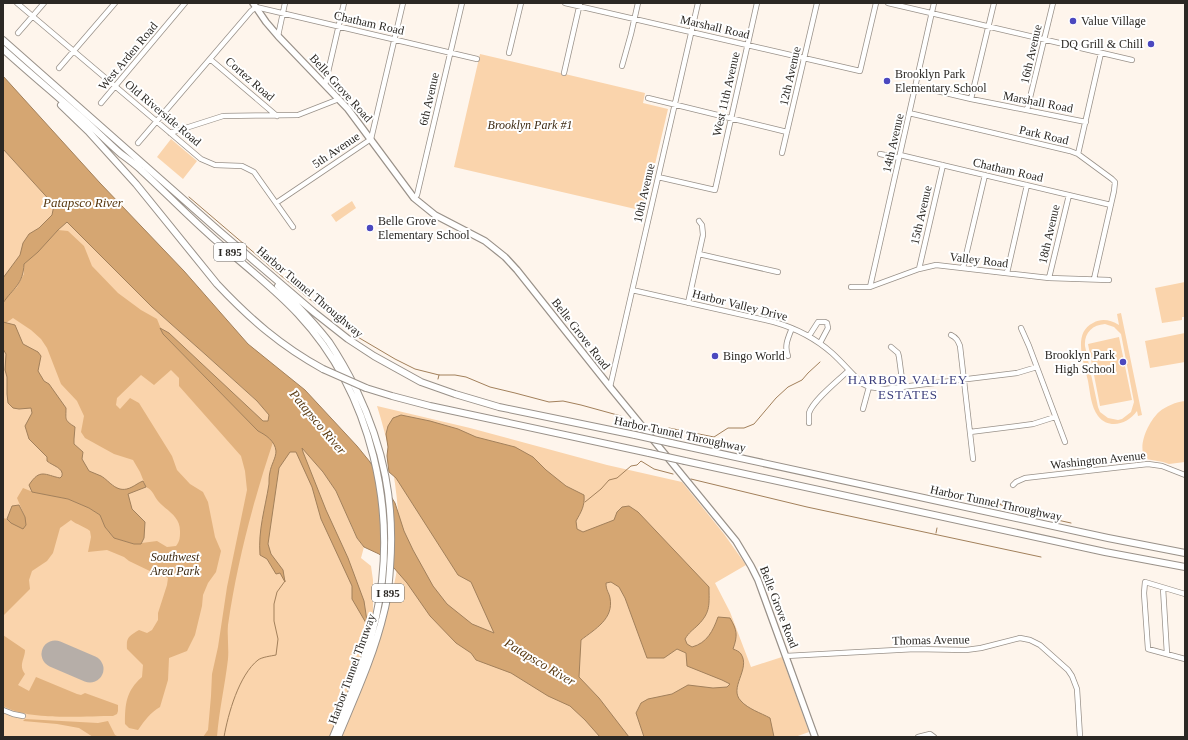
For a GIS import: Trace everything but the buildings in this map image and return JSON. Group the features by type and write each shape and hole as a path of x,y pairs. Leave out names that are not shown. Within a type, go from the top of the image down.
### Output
{"highway":[{"name":"Harbor Tunnel Throughway","path":"3,40 218,230 334,329 401,372 438,388 477,401 1108,538 1185,553"},
{"name":"Harbor Tunnel Throughway","path":"3,49 51,93 74,111 121,154 140,169 212,237 262,279 299,315 322,343 345,380 360,414 370,443"},
{"name":"Harbor Tunnel Throughway","path":"51,93 127,174 232,301 271,336 297,354 323,369 366,388 430,406 1105,552 1185,567"},
{"name":"Harbor Tunnel Throughway","path":"218,230 228,241 271,278 300,307 329,343 343,364 366,409 377,441"},
{"name":"Harbor Tunnel Thruway","path":"338,737 376,641 385,611 389,585 392,548 391,520 384,467 377,441"},
{"name":"Harbor Tunnel Thruway","path":"332,737 366,652 376,616 382,586 384,553 383,509 379,479 370,443"}],"main road":[{"name":"Belle Grove Road","path":"255,5 278,36 339,99 371,139 403,186 414,198 435,214 485,241 505,257 517,270 736,542 758,580 815,737"}],"street":[{"name":"Old Riverside Road","path":"17,3 206,162 214,165 242,166 254,172 293,227"},
{"path":"18,33 44,3"},
{"path":"59,68 115,3"},
{"name":"West Arden Road","path":"101,103 185,3"},
{"path":"278,36 285,3"},
{"path":"325,85 344,3"},
{"name":"5th Avenue","path":"276,203 371,139 403,3"},
{"name":"6th Avenue","path":"414,198 417,195 462,3"},
{"path":"509,53 521,3"},
{"name":"Marshall Road","path":"565,3 580,5 860,71 876,3"},
{"path":"622,66 638,3"},
{"name":"10th Avenue","path":"610,387 698,3"},
{"name":"West 11th Avenue","path":"658,177 715,190 757,3"},
{"name":"12th Avenue","path":"782,153 816,3"},
{"path":"888,3 1132,60"},
{"name":"14th Avenue","path":"870,287 934,3"},
{"path":"971,99 994,3"},
{"name":"16th Avenue","path":"1027,110 1053,3"},
{"path":"138,143 255,5"},
{"name":"Chatham Road","path":"255,5 283,14 477,59"},
{"path":"564,74 580,5"},
{"path":"1078,154 1101,53"},
{"name":"Cortez Road","path":"210,59 277,116"},
{"name":"Marshall Road","path":"916,86 971,99 1086,122"},
{"path":"648,98 787,132"},
{"path":"170,132 223,116 298,115 339,99"},
{"name":"Park Road","path":"910,113 1070,151 1078,154 1115,182 1094,279"},
{"name":"Chatham Road","path":"880,154 943,165 1111,205"},
{"name":"15th Avenue","path":"919,269 943,165"},
{"path":"963,268 985,175"},
{"path":"1006,273 1027,185"},
{"name":"18th Avenue","path":"1049,278 1069,195"},
{"path":"688,303 703,230 699,221"},
{"path":"699,254 778,272"},
{"name":"Valley Road","path":"851,287 870,287 919,269 936,265 1049,278 1109,280"},
{"name":"Harbor Valley Drive","path":"632,290 774,322 792,328 809,336 832,352 863,384 869,387"},
{"path":"809,336 818,322 827,323 828,328 820,343"},
{"path":"788,356 786,341 792,328"},
{"path":"1021,328 1065,442"},
{"path":"951,335 958,341 973,459"},
{"path":"891,347 898,353 903,387"},
{"path":"863,409 869,387 885,389 903,387 1017,373 1037,367"},
{"path":"809,423 811,408 824,393 849,370"},
{"path":"970,432 1033,424 1055,417"},
{"name":"Washington Avenue","path":"1013,485 1025,478 1148,464 1162,466 1185,475"},
{"path":"1185,594 1145,582 1144,593 1148,649 1185,658"},
{"path":"1163,588 1167,654"},
{"name":"Thomas Avenue","path":"786,656 915,649 966,650 981,648 1020,638 1030,640 1040,645 1068,670 1072,676 1077,690 1080,737"},
{"path":"3,710 24,716"},
{"path":"918,737 930,734 934,737"}],"green space":[{"name":"Brooklyn Park #1","path":"480,54 645,93 643,103 668,109 644,211 454,167"},
{"path":"171,139 197,161 183,179 157,157"},
{"name":"Southwest Area Park","path":"3,149 50,200 67,222 152,307 257,401 269,415 302,447 323,472 336,491 357,538 364,547 361,558 371,566 373,580 373,620 383,625 396,575 399,533 393,468 377,406 470,428 607,465 682,482 724,534 746,565 715,583 730,612 751,667 782,657 809,732 795,737 3,737"},
{"path":"352,201 356,208 336,222 331,215"},
{"name":"Southwest Area Park","path":"58,230 68,231 84,246 92,266 118,293 141,310 157,319 163,334 258,431 267,436 273,442 252,510 236,579 228,625 228,659 217,737 203,737 208,730 212,674 218,647 227,587 247,490 245,471 241,456 179,386 179,378 171,370 154,385 141,375 117,398 116,405 120,409 130,398 139,403 172,456 177,470 190,484 203,492 208,502 215,537 221,551 216,572 208,583 203,595 195,635 187,651 169,658 168,680 160,707 148,717 138,730 129,728 125,724 126,704 133,687 142,677 143,665 127,649 127,642 131,635 139,630 147,633 152,630 158,620 158,613 168,578 162,574 156,574 107,550 88,552 91,537 90,531 85,528 71,520 60,528 53,553 47,561 32,571 29,580 30,589 3,616 3,518 7,519 11,523 25,517 17,498 23,488 33,492 68,499 89,508 100,515 105,527 114,538 134,544 157,541 167,547 176,546 180,537 178,521 146,487 133,460 114,454 85,438 81,432 84,416 77,401 61,384 47,348 41,339 13,318 6,323 3,322 3,303 8,295 17,287 24,274 24,264"},
{"path":"1185,282 1185,317 1182,317 1182,320 1162,323 1155,288"},
{"path":"1121,313 1142,415 1138,416 1137,411 1133,416 1124,422 1113,424 1102,420 1094,408 1082,357 1081,341 1087,328 1096,321 1106,320 1119,325 1117,314","holes":["1105,324 1114,327 1121,334 1134,402 1131,412 1122,419 1118,420 1108,418 1100,412 1085,346 1087,334 1096,326"]},
{"path":"1185,333 1185,362 1150,368 1145,341"},
{"path":"1119,337 1132,400 1100,406 1088,344"},
{"path":"1185,401 1185,462 1169,464 1146,459 1142,448 1145,434 1151,421 1165,408 1175,403"},
{"path":"3,635 25,650 22,668 25,674 18,685 29,691 36,677 77,694 81,695 85,693 118,705 117,714 113,716 41,716 14,711 3,706"},
{"path":"25,719 98,723 108,721 115,735 119,737 93,737 79,728 57,724 23,721"}],"water":[{"name":"Patapsco River","path":"3,76 100,183 184,271 248,344 305,390 357,446 370,462 395,503 404,531 413,550 433,586 447,604 472,624 494,633 471,582 458,575 396,478 389,472 386,434 388,426 393,418 401,415 430,421 458,429 476,437 515,447 533,457 566,486 584,495 583,506 576,521 577,529 583,532 614,520 617,512 622,507 629,506 638,512 709,587 709,603 707,612 698,625 685,639 687,644 692,647 702,643 712,632 718,617 730,618 736,633 736,640 733,649 740,653 743,660 742,672 737,690 738,696 747,706 770,718 774,737 644,737 636,713 641,703 648,699 672,694 688,685 713,688 727,687 730,684 687,666 686,653 677,649 664,658 647,658 625,598 619,587 611,582 606,583 606,588 610,598 610,605 606,618 581,640 579,677 599,698 629,737 600,737 570,706 548,696 511,673 476,660 471,653 456,643 430,616 407,583 394,568 379,554 364,547 357,538 336,491 323,472 302,448 326,510 348,558 364,601 367,621 366,623 352,599 352,586 321,519 312,487 296,452 290,452 279,468 268,544 271,554 283,570 285,582 280,573 276,574 267,559 260,555 262,520 271,469 276,454 274,444 267,436 258,431 163,334 160,328 169,333 263,421 268,421 269,415 257,401 152,307 67,222 24,264 20,282 3,303 3,278 20,255 23,243 29,234 39,228 52,215 54,205 3,149"},
{"path":"3,322 15,325 23,344 38,352 41,356 38,371 44,381 49,384 66,408 66,419 75,427 74,444 83,452 82,459 89,471 101,476 114,486 122,489 127,489 143,481 146,487 128,494 132,509 145,522 144,538 141,544 134,544 114,538 105,527 100,515 89,508 68,499 32,492 29,485 36,476 46,474 60,478 62,473 60,469 47,461 47,457 29,439 25,426 32,413 31,408 13,408 8,403 7,377 5,370 6,354 3,349"},
{"path":"19,505 25,517 26,525 23,529 11,523 7,519 12,506"}],"waterway":[{"path":"189,197 279,274 356,336 395,359 415,369 439,375 466,377 490,387 549,402 563,401 621,416"},
{"path":"669,428 714,437 728,428 744,428 754,424 776,398 788,387 802,380 820,362"},
{"path":"438,379 439,375"},
{"path":"585,502 601,489 609,480 617,478 631,466 637,465 641,461 654,469 673,474"},
{"path":"691,479 807,507 1041,557"},
{"path":"943,495 948,491 962,493 997,503 1012,510 1071,523"},
{"path":"1000,504 1009,503"},
{"path":"936,533 937,528"},
{"path":"224,737 228,717 235,696 245,675 258,660 264,657 276,655 278,639 274,621 274,604 277,592 285,581"},
{"path":"367,621 370,629"}],"runway":[{"path":"55,654 90,669"}],"place":[{"name":"Value Village","path":"1073,21"},
{"name":"DQ Grill & Chill","path":"1151,44"},
{"name":"Brooklyn Park Elementary School","path":"887,81"},
{"name":"Belle Grove Elementary School","path":"370,228"},
{"name":"Bingo World","path":"715,356"},
{"name":"Brooklyn Park High School","path":"1123,362"}],"district":[{"name":"HARBOR VALLEY ESTATES","path":"908,386"}]}
